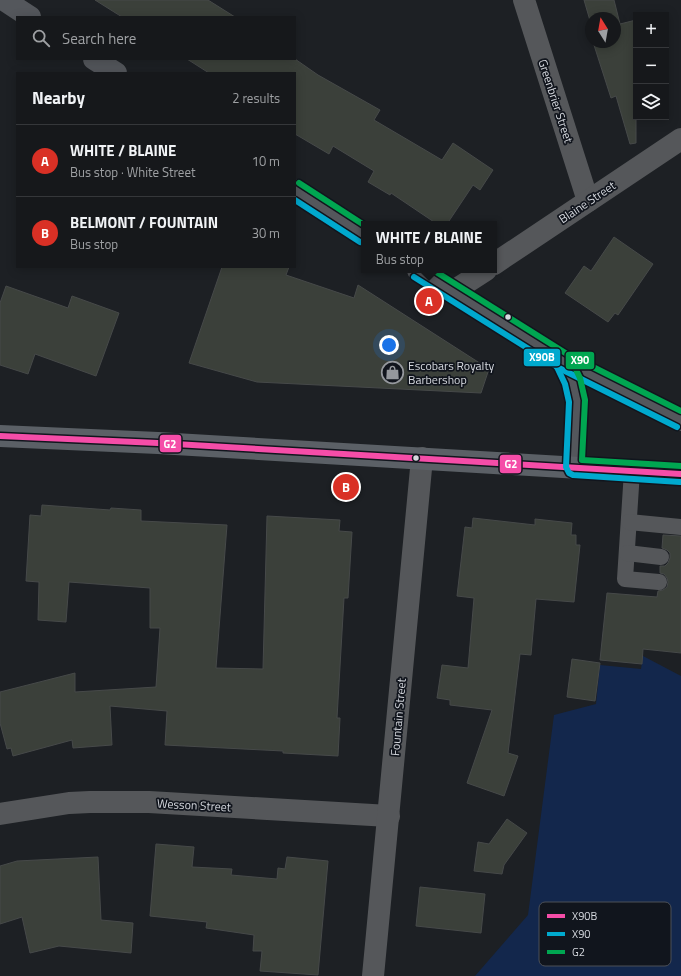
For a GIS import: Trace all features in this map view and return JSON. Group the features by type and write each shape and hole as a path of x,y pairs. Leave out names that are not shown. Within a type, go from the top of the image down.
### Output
{"main road":[{"path":"4,0 28,16"},
{"path":"96,60 114,72"},
{"path":"296,191 361,233"},
{"path":"423,273 563,361 681,420"},
{"path":"563,361 573,381 577,401 574,467"},
{"path":"0,436 158,443 681,474"}],"street":[{"name":"Greenbrier Street","path":"524,0 588,201"},
{"name":"Blaine Street","path":"497,262 681,139"},
{"path":"452,292 481,273"},
{"name":"Fountain Street","path":"373,976 422,458"},
{"name":"Wesson Street","path":"0,814 68,803 110,801 389,816"}],"lane":[{"path":"632,471 625,579 659,582"},
{"path":"629,522 681,527"},
{"path":"627,553 661,557"}],"shaded area":[{"path":"643,656 681,676 681,976 475,976 528,915 554,715 596,704 600,665 641,669"}],"building":[{"path":"95,0 208,0 233,16 120,16"},
{"path":"584,0 614,0 617,12 588,12"},
{"path":"633,21 633,120 636,120 636,143 630,144 616,96 611,98 595,48 621,48 621,24"},
{"path":"189,60 296,60 318,75 380,110 374,120 442,160 453,143 493,170 480,190 473,185 449,221 433,221 391,193 390,195 368,182 374,171 333,146 329,154 296,135 296,72 207,72"},
{"path":"614,237 653,264 618,315 615,313 608,322 565,293 584,266 591,271"},
{"path":"222,268 289,268 286,275 354,298 358,285 489,369 481,393 257,382 189,363"},
{"path":"6,286 68,308 72,296 119,313 96,376 35,354 28,374 0,365 0,303"},
{"path":"42,505 110,510 111,508 141,510 141,521 227,525 216,668 263,669 267,516 340,520 339,531 352,532 348,598 344,598 337,718 340,718 338,756 283,753 283,751 165,745 167,711 110,706 112,745 73,748 72,740 13,756 11,748 7,749 0,723 0,692 75,673 75,692 156,687 160,628 150,628 150,588 69,582 66,622 38,620 39,582 26,581 30,515 41,516"},
{"path":"473,518 535,525 535,519 572,523 571,535 576,535 576,545 580,545 574,602 536,599 531,655 520,654 508,753 518,756 504,796 467,783 492,710 450,705 450,700 437,698 442,665 468,668 474,598 457,596 465,527 472,528"},
{"path":"663,535 681,536 681,653 643,649 642,664 600,660 607,593 657,597 658,591 667,587 667,578 664,574 660,573 660,566 665,566 670,558 670,553 662,548"},
{"path":"572,659 600,663 595,701 567,697"},
{"path":"507,819 527,833 504,865 502,874 474,871 478,842 489,844"},
{"path":"156,844 194,847 192,867 232,869 231,875 277,879 278,868 285,869 287,857 328,861 318,975 260,971 262,951 253,951 254,935 206,928 207,922 150,916"},
{"path":"98,857 101,920 133,923 131,953 59,946 30,953 22,917 0,924 0,866 17,861"},
{"path":"420,887 485,894 481,933 416,926"}],"transit line":[{"name":"X90","path":"299,183 361,223"},
{"name":"X90B","path":"296,201 360,242"},
{"name":"X90","path":"438,273 567,354 681,411"},
{"name":"X90B","path":"414,277 559,368 677,427"},
{"name":"X90","path":"570,357 580,378 585,400 582,460 681,466"},
{"name":"X90B","path":"556,365 565,384 569,402 566,467 569,473 573,475 680,482"},
{"name":"G2","path":"0,436 158,443 681,474"}],"place":[{"name":"WHITE / BLAINE","path":"429,301"},
{"name":"Escobars Royalty Barbershop","path":"393,372"},
{"name":"BELMONT / FOUNTAIN","path":"346,487"}]}
